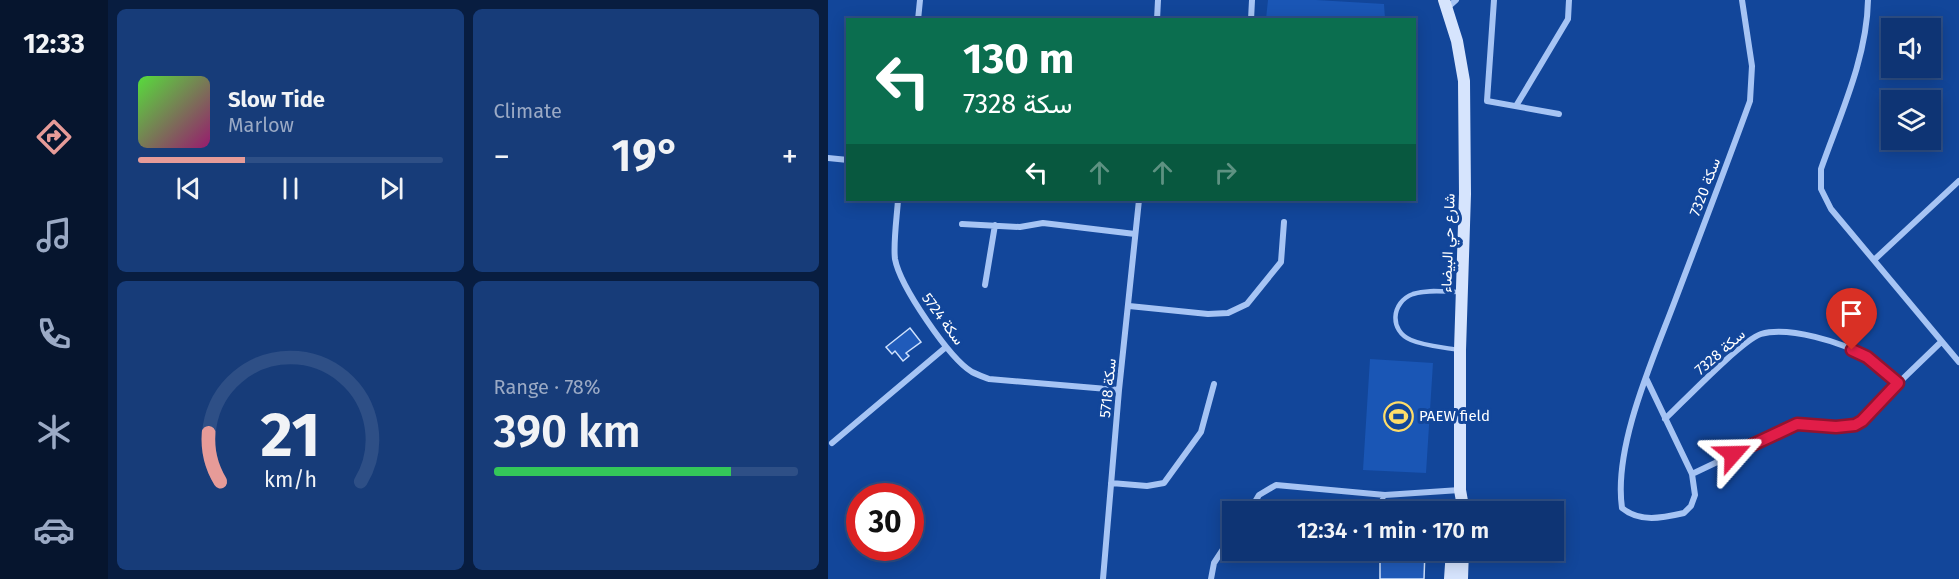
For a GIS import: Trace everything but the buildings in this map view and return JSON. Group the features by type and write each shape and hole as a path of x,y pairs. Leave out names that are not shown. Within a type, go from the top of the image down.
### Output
{"main road":[{"name":"شارع حي البيضاء","path":"1449,3 1464,81 1465,194 1460,350 1460,490"},
{"path":"1458,501 1460,490"},
{"path":"1460,490 1462,501"},
{"path":"1450,579 1451,561"},
{"path":"1462,579 1463,561"}],"street":[{"path":"918,18 920,0"},
{"path":"1157,18 1158,0"},
{"path":"1251,18 1252,0"},
{"path":"1494,0 1487,101 1559,114"},
{"path":"1516,106 1568,19 1569,0"},
{"name":"سكة 7320","path":"1646,378 1692,474 1695,495 1691,506 1684,513 1640,518 1630,515 1622,508 1619,489 1626,443 1646,378 1750,101 1752,66 1742,0"},
{"path":"1868,0 1868,15 1861,53 1821,169 1821,189 1831,209 1959,362"},
{"path":"828,158 846,160"},
{"path":"1874,260 1959,181"},
{"name":"سكة 5724","path":"898,201 895,259 905,286 946,347 972,371 989,379 1119,390"},
{"name":"سكة 5718","path":"1103,579 1119,390 1139,201"},
{"path":"1128,306 1208,314 1228,313 1246,304 1281,262 1284,222"},
{"path":"962,224 1020,227 1043,223 1135,234"},
{"path":"985,285 995,225"},
{"name":"سكة 7328","path":"1665,419 1740,348 1761,334 1795,333 1837,343 1867,357 1898,383"},
{"path":"1692,474 1797,424 1836,427 1855,425 1941,342"},
{"path":"832,443 946,347"},
{"path":"1111,483 1147,486 1164,483 1201,432 1214,384"},
{"path":"1256,501 1260,495 1276,485 1384,495 1460,490"},
{"path":"1211,579 1214,563 1222,551"}],"lane":[{"path":"1460,350 1410,340 1398,331 1394,321 1401,303 1410,295 1433,291 1462,292"},
{"path":"1380,501 1384,495"}],"shaded area":[{"path":"1268,0 1316,0 1384,4 1385,18 1266,18"},
{"name":"PAEW field","path":"1370,359 1433,363 1426,473 1363,470"}],"place":[{"name":"PAEW field","path":"1398,416"}],"route":[{"path":"1733,454 1797,424 1836,427 1855,425 1862,421 1898,383 1867,357 1852,350"}]}
